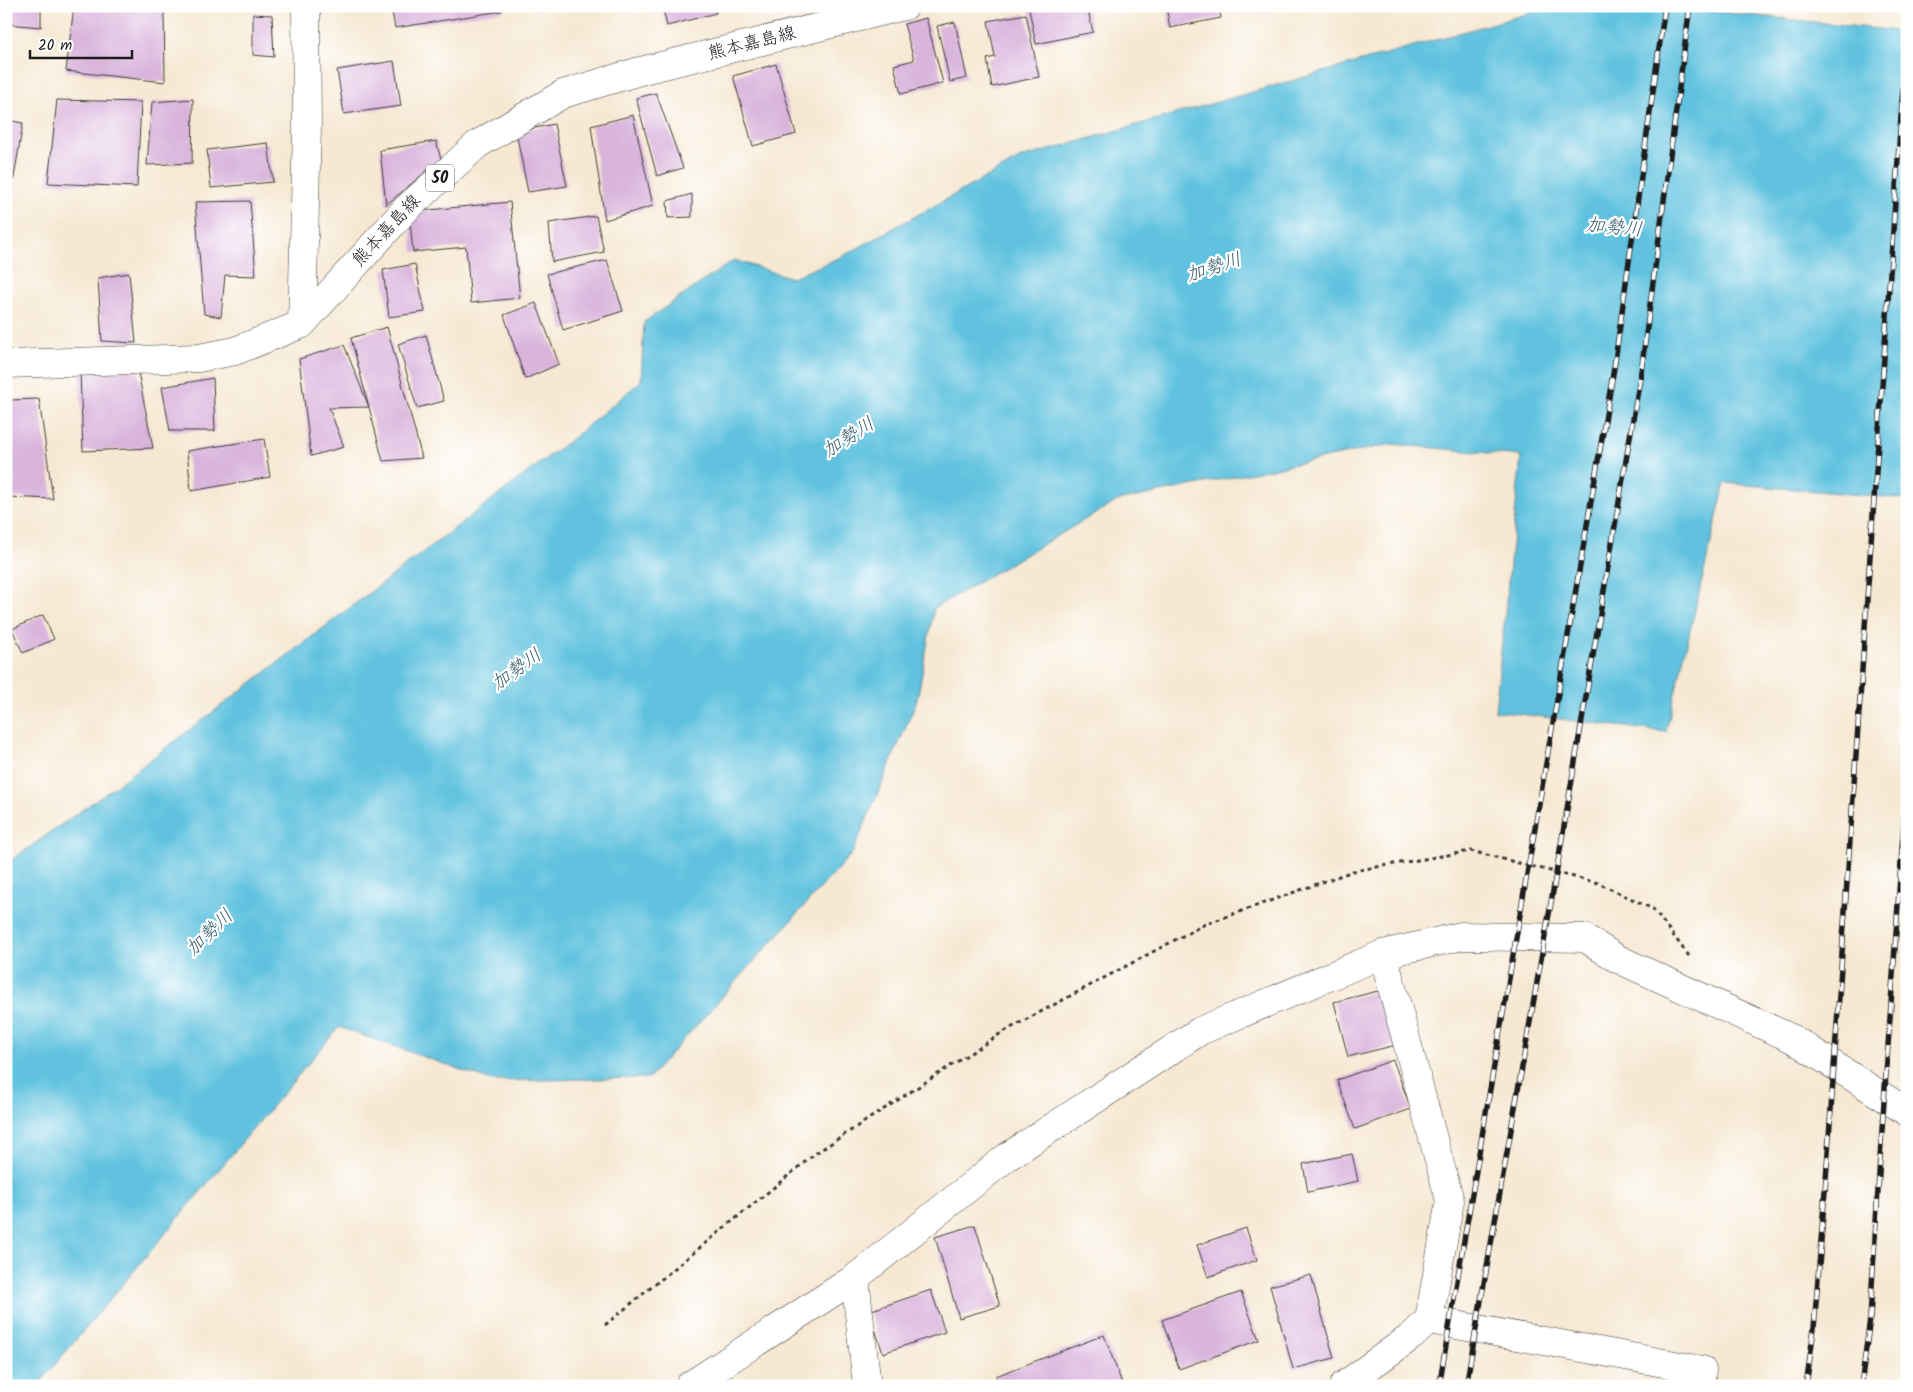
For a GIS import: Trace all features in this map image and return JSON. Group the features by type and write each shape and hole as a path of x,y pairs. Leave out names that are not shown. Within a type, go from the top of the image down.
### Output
{"street":[{"path":"302,324 307,126 306,6"},
{"name":"熊本嘉島線","path":"6,364 199,358 234,351 302,324 406,209 478,144 563,94 640,71 905,6"},
{"path":"689,1386 855,1278 1007,1157 1200,1031 1383,954 1462,936 1585,938 1618,958 1792,1040 1907,1112"},
{"path":"1343,1386 1412,1336 1429,1320 1450,1201 1383,954"},
{"path":"855,1278 867,1386"},
{"path":"1429,1320 1702,1370 1700,1386"}],"path":[{"path":"605,1325 816,1154 1003,1032 1203,925 1353,870 1471,851 1598,883 1653,909 1694,963"}],"water":[{"name":"加勢川","path":"1554,6 1664,6 1907,32 1907,499 1725,483 1666,732 1495,711 1521,456 1392,444 1117,501 934,608 917,700 853,852 649,1078 492,1081 339,1027 37,1386 6,1386 6,865 9,862 117,785 573,438 641,381 644,322 734,260 792,278 843,256 1021,158"}],"building":[{"path":"6,6 41,6 41,27 6,24"},
{"path":"74,6 129,6 164,9 165,82 66,71"},
{"path":"391,6 502,6 502,11 395,28"},
{"path":"662,6 714,6 716,13 667,26"},
{"path":"767,6 793,6 793,7 768,12"},
{"path":"1045,6 1087,6 1093,32 1036,44 1029,9"},
{"path":"1166,6 1219,6 1221,18 1170,28"},
{"path":"253,14 272,15 274,57 253,55"},
{"path":"1026,14 1039,77 992,87 987,59 995,57 988,21"},
{"path":"926,18 943,83 901,94 894,65 914,60 904,24"},
{"path":"955,22 967,78 950,82 937,26"},
{"path":"394,61 401,106 344,114 337,70"},
{"path":"776,64 796,134 753,146 733,76"},
{"path":"656,93 683,168 657,176 636,98"},
{"path":"193,99 192,163 147,165 152,102"},
{"path":"57,100 141,102 137,187 48,183"},
{"path":"633,115 653,206 605,220 591,126"},
{"path":"6,120 23,123 9,208 6,207"},
{"path":"554,124 567,186 528,192 516,132"},
{"path":"436,141 441,159 386,205 380,150"},
{"path":"268,143 273,182 211,188 207,150"},
{"path":"692,194 692,217 668,218 667,201"},
{"path":"250,201 256,276 225,275 221,317 204,314 195,202"},
{"path":"510,202 520,298 471,303 466,247 413,252 409,212"},
{"path":"596,216 604,252 552,262 549,223"},
{"path":"607,260 623,311 563,330 547,274"},
{"path":"415,264 425,312 389,317 383,270"},
{"path":"129,273 136,343 102,341 98,278"},
{"path":"536,303 559,364 525,379 504,315"},
{"path":"387,327 422,458 383,461 351,338"},
{"path":"426,335 444,401 417,408 398,344"},
{"path":"344,345 369,407 329,408 344,447 311,456 299,359"},
{"path":"137,367 153,448 83,451 80,372"},
{"path":"213,378 215,431 170,431 162,387"},
{"path":"39,399 53,499 7,497 9,400"},
{"path":"264,439 270,477 191,491 187,451"},
{"path":"43,615 54,639 23,653 12,629"},
{"path":"1382,990 1396,1045 1348,1057 1334,1002"},
{"path":"1393,1060 1411,1109 1355,1129 1337,1080"},
{"path":"1352,1154 1358,1181 1308,1192 1303,1164"},
{"path":"975,1225 1000,1306 959,1318 935,1237"},
{"path":"1246,1228 1257,1260 1208,1277 1197,1245"},
{"path":"1311,1275 1334,1358 1293,1369 1270,1286"},
{"path":"931,1290 945,1332 883,1353 869,1311"},
{"path":"1241,1292 1259,1340 1179,1369 1162,1320"},
{"path":"1104,1335 1123,1386 1000,1386 996,1376"}],"railway":[{"path":"1439,1386 1614,368 1665,6"},
{"path":"1466,1386 1556,874 1641,372 1690,6"},
{"path":"1806,1386 1814,1328 1827,1166 1907,32"},
{"path":"1861,1386 1870,1318 1907,779"}]}
